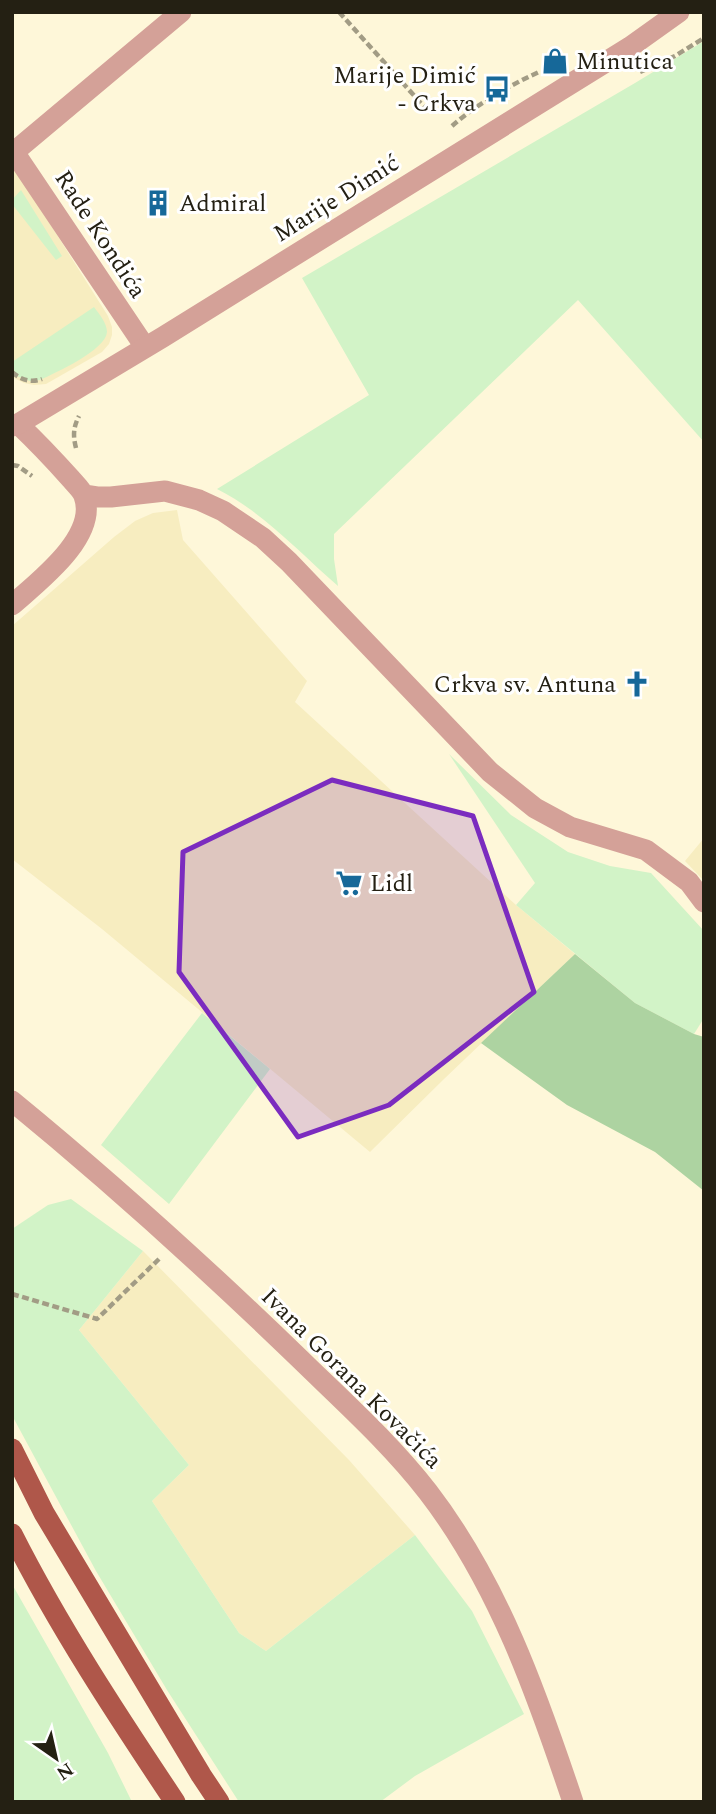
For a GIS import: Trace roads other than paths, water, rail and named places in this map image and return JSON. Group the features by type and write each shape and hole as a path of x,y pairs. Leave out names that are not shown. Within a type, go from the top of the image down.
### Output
{"main road":[{"path":"12,1449 44,1513 93,1598 219,1802"},
{"path":"12,1534 56,1614 175,1802"}],"street":[{"path":"13,150 181,12"},
{"name":"Marije Dimić","path":"14,427 630,47 680,12"},
{"name":"Rade Kondića","path":"13,150 145,347"},
{"path":"12,605 51,570 74,544 85,520 84,495 42,446 14,427"},
{"path":"84,495 104,497 165,491 199,500 223,511 263,538 289,562 490,772 535,808 570,827 646,850 689,882 704,902"},
{"name":"Ivana Gorana Kovačića","path":"12,1101 82,1159 271,1331 385,1441 429,1493 473,1561 516,1645 541,1707 573,1802"}],"place":[{"name":"Minutica","path":"555,61"},
{"name":"Marije Dimić - Crkva","path":"497,89"},
{"name":"Admiral","path":"158,203"},
{"name":"Crkva sv. Antuna","path":"637,684"},
{"name":"Lidl","path":"349,883"}]}
